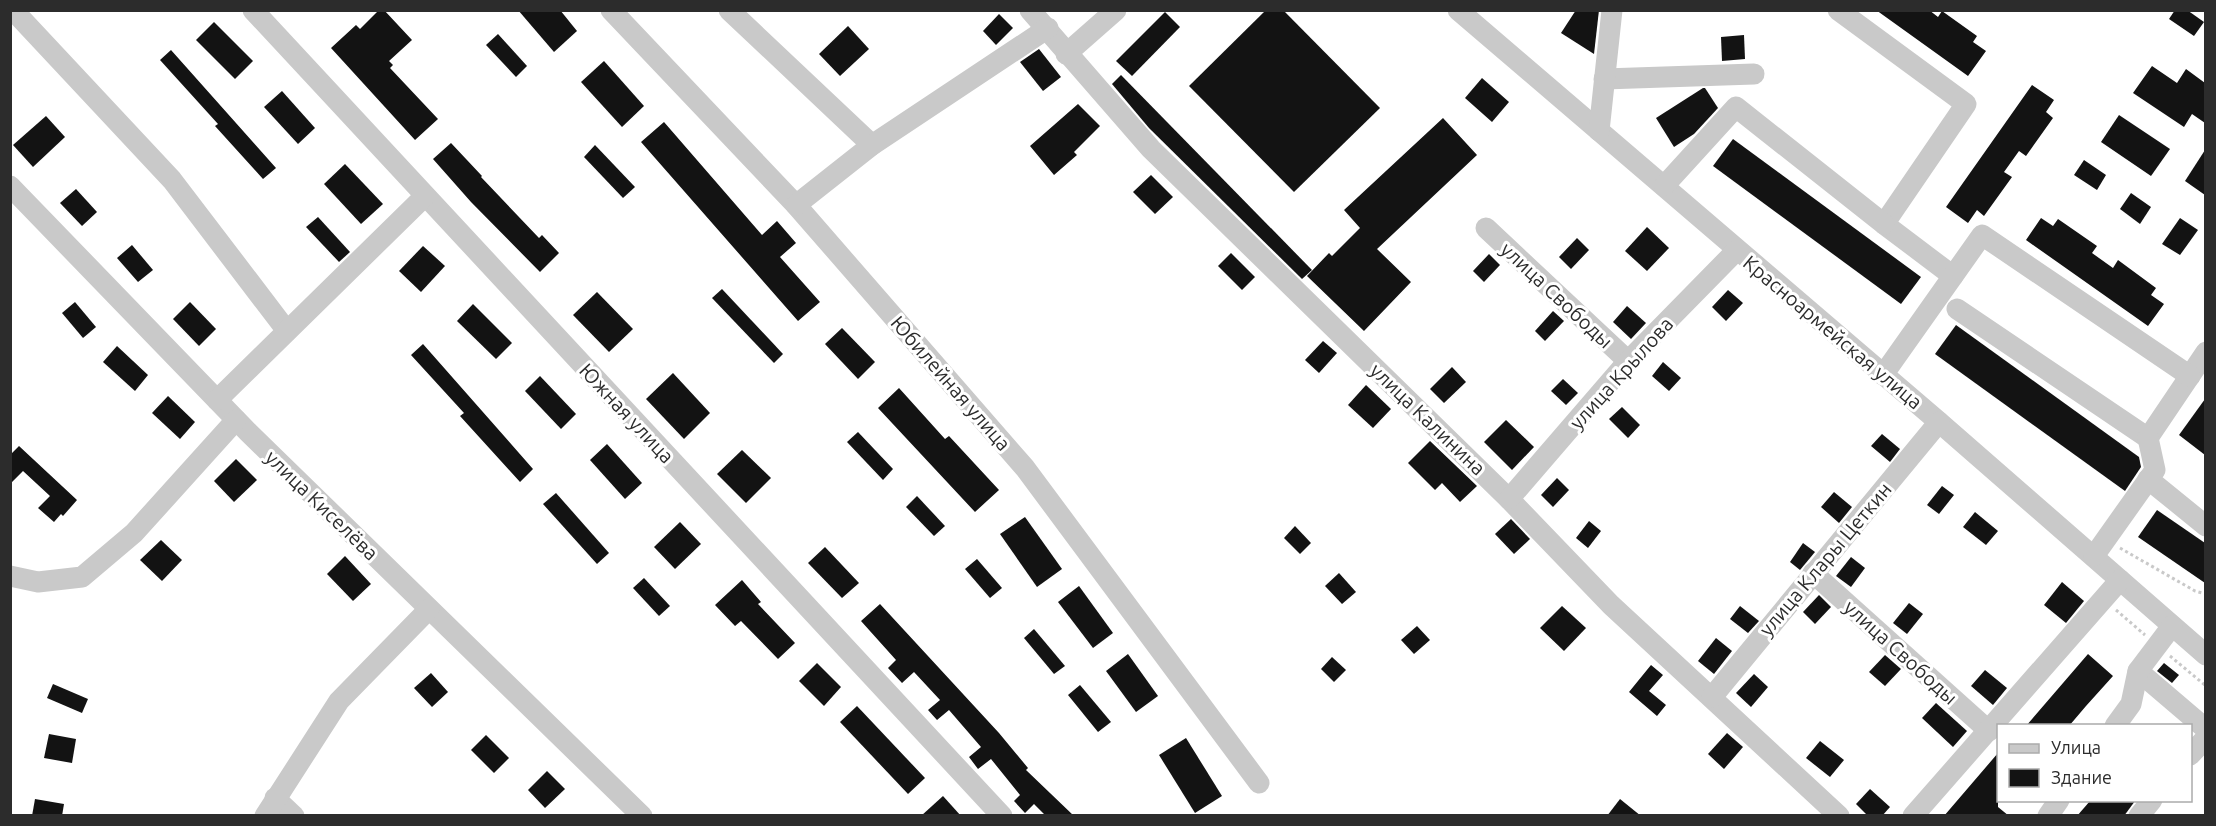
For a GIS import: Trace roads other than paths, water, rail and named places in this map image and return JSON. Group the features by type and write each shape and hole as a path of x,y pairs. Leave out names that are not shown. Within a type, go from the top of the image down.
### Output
{"street":[{"path":"13,10 172,180 287,331"},
{"name":"Южная улица","path":"253,10 1002,816"},
{"name":"Юбилейная улица","path":"611,10 796,205 1025,468 1258,783"},
{"path":"729,10 872,145"},
{"name":"улица Калинина","path":"1030,10 1048,28 1066,54 1151,150 1509,499 1611,605 1839,816"},
{"path":"1066,54 1116,10"},
{"name":"Красноармейская улица","path":"1458,10 1939,422 2100,548 2120,580 2205,655"},
{"path":"1599,131 1612,10"},
{"path":"1838,10 1966,104 1884,224"},
{"path":"796,205 872,145 1048,28"},
{"path":"1604,79 1754,74"},
{"path":"1664,186 1736,107 1953,276"},
{"name":"улица Киселёва","path":"10,186 236,420 642,816"},
{"path":"217,400 425,196"},
{"name":"улица Свободы","path":"1486,228 1628,361"},
{"path":"1883,375 1982,235 2190,376"},
{"name":"улица Крылова","path":"1509,499 1628,361 1737,250"},
{"path":"1957,309 2148,438 2155,470 2100,548"},
{"path":"2148,438 2205,352"},
{"path":"10,576 38,582 82,578 134,533 236,420"},
{"name":"улица Клары Цеткин","path":"1712,697 1939,422"},
{"path":"2148,480 2205,526"},
{"name":"улица Свободы","path":"1813,573 1989,731"},
{"path":"1912,816 2120,580"},
{"path":"294,816 270,807 339,701 429,609"},
{"path":"2116,724 2131,704 2138,671 2172,626"},
{"path":"2138,671 2205,729"},
{"path":"2192,753 2205,738"},
{"path":"2048,816 2058,802"},
{"path":"2139,816 2151,802"}]}
